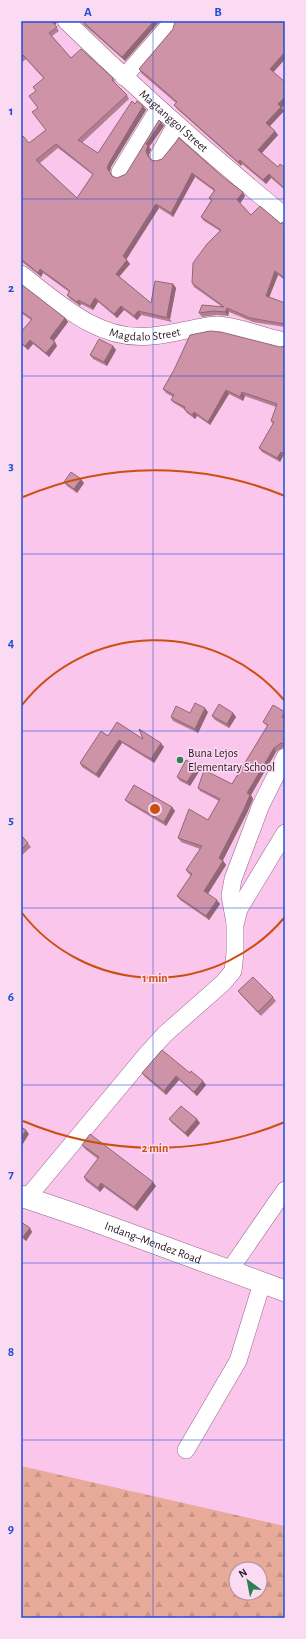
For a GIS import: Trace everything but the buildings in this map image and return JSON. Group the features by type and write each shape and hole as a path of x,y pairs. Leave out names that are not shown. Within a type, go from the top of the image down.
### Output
{"main road":[{"name":"Indang–Mendez Road","path":"24,1197 285,1291"}],"street":[{"name":"Magtanggol Street","path":"66,21 124,77 176,124 285,216"},
{"path":"124,77 168,27"},
{"path":"120,172 159,108"},
{"path":"159,155 176,124"},
{"name":"Magdalo Street","path":"21,274 66,308 92,324 114,334 136,337 152,336 216,325 233,327 285,341"},
{"path":"24,1197 146,1055 166,1034 223,983 233,971 235,953 235,925 230,896 233,879 261,805 285,757"},
{"path":"235,925 239,909 285,833"},
{"path":"229,1272 285,1190"},
{"path":"186,1450 238,1361 262,1283"}],"green space":[{"path":"21,1466 285,1526 285,1618 21,1618"}],"place":[{"name":"Buna Lejos Elementary School","path":"180,760"}]}
